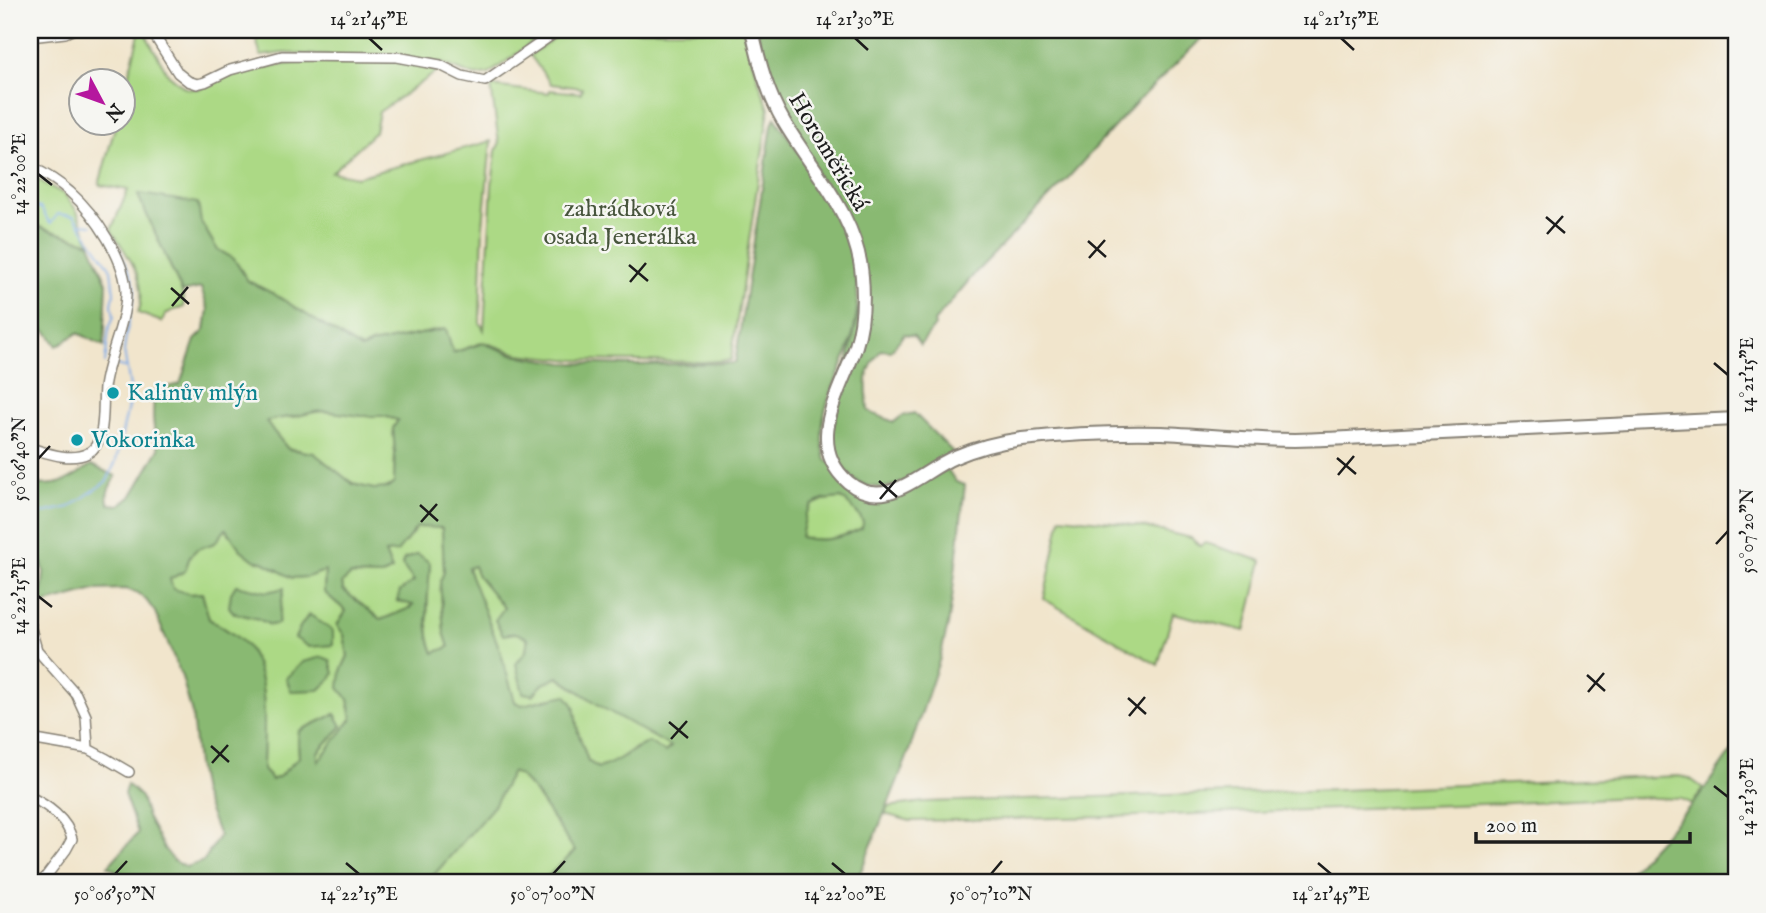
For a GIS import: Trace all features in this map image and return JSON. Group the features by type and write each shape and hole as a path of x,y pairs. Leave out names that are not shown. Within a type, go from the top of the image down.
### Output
{"main road":[{"name":"Horoměřická","path":"752,30 769,92 784,121 835,198 860,257 863,304 859,334 829,413 826,432 836,468 850,484 867,491 882,493 902,488 943,462 998,443 1068,435 1160,433 1294,440 1736,419"}],"street":[{"path":"30,37 72,30"},
{"path":"151,30 178,74 197,83 230,70 282,56 397,57 440,65 462,76 485,81 559,30"},
{"path":"30,166 70,191 85,207 104,233 117,258 125,279 126,292 124,315 109,364 102,403 101,431 96,446 89,453 69,457 30,448"},
{"path":"30,625 37,650 76,694 86,716 88,749"},
{"path":"30,738 88,749 129,772"},
{"path":"30,797 42,803 65,823 72,839 41,883"}],"green space":[{"name":"zahrádková osada Jenerálka","path":"140,30 143,30 168,74 185,88 198,89 233,72 308,61 397,62 438,71 379,112 375,132 332,172 357,177 491,141 483,226 480,323 484,330 492,185 499,144 491,86 549,93 550,90 581,93 582,88 551,84 530,55 565,30 744,30 769,109 731,360 573,360 519,354 484,342 452,353 445,329 371,344 361,349 274,294 248,281 234,259 217,249 201,222 138,195 182,292 184,307 169,313 162,322 138,313 141,302 139,280 130,259 111,230 128,190 99,185 112,136 136,136 136,66 131,66"},
{"path":"253,30 549,30 489,74 475,76 441,63 284,53 261,56"},
{"path":"757,30 1215,30 1201,39 1134,105 1068,178 976,272 934,322 935,326 920,345 914,336 904,334 891,351 881,350 867,378 868,410 894,422 902,416 914,413 953,452 893,486 875,487 859,482 845,471 835,452 832,432 867,275 774,90"},
{"path":"775,117 827,197 841,224 857,283 857,314 849,347 824,415 822,429 826,460 882,498 908,490 946,467 956,482 965,485 952,599 940,658 906,760 856,883 541,883 575,851 534,791 520,776 512,772 494,806 427,883 134,883 108,866 138,833 124,794 127,784 141,797 147,817 174,861 186,867 204,861 219,836 202,793 192,714 182,677 155,612 146,600 138,593 126,589 95,590 32,607 42,592 44,572 41,559 30,555 30,545 40,540 40,531 30,525 30,483 48,485 62,482 91,465 116,476 108,493 109,504 119,505 131,497 159,449 153,420 155,390 180,384 195,340 205,330 208,309 201,288 182,292 138,195 198,203 201,222 217,249 234,259 248,281 274,294 361,349 371,344 446,329 453,353 483,343 515,355 564,363 735,363","holes":["320,411 383,416 398,420 393,428 394,483 388,488 374,489 353,484 314,453 288,449 266,422","841,498 860,517 862,528 832,538 817,540 801,537 806,514 812,505 823,500","417,527 442,528 444,572 440,582 444,632 449,647 434,653 430,642 427,608 430,563 418,554 404,559 402,565 414,581 400,591 397,601 413,605 410,608 380,619 343,590 342,583 351,575 381,576 392,570 385,553 397,552","226,529 240,549 254,560 292,578 307,577 325,571 324,592 346,611 337,625 344,635 348,656 341,671 339,688 349,700 352,718 318,762 318,752 342,726 335,714 299,731 299,757 279,777 272,780 263,770 264,704 259,671 253,657 241,640 209,619 202,593 190,594 173,589 170,579 185,571 190,556 197,549 215,543","474,566 478,576 504,608 495,620 503,635 516,633 528,638 526,651 516,664 523,693 533,695 543,684 558,677 605,709 671,747 665,752 649,742 598,768 588,761 578,732 574,706 566,695 522,705 515,702 500,650 468,568"]},
{"path":"30,175 65,195 77,211 90,243 30,224"},
{"path":"30,224 90,243 107,283 104,346 78,333 57,346 48,333 30,319"},
{"path":"324,411 383,416 398,420 393,428 394,483 382,489 358,485 310,455 288,449 265,422"},
{"path":"841,498 860,517 862,528 832,538 817,540 800,537 806,514 812,505 823,500"},
{"path":"1061,517 1144,527 1191,538 1200,546 1205,543 1262,561 1245,631 1173,613 1158,665 1044,599"},
{"path":"417,527 442,527 444,572 440,582 444,632 449,647 434,653 428,620 430,563 418,554 404,559 402,565 414,581 397,601 413,604 410,608 380,619 343,590 342,582 351,575 381,576 392,570 384,553 404,544"},
{"path":"226,529 246,554 290,576 307,576 325,570 324,592 346,611 344,635 348,656 341,671 352,718 317,763 318,752 342,726 335,714 299,731 299,757 279,777 272,780 263,770 264,704 253,657 244,644 228,630 209,619 202,593 190,594 173,590 169,579 185,571 190,556 197,549 215,543","holes":["255,590 267,592 270,625 259,619 235,613"]},
{"path":"474,566 478,576 505,608 517,632 528,637 526,651 533,695 543,684 557,677 605,709 671,746 665,752 636,747 612,764 598,768 588,761 578,732 574,706 566,696 522,706 515,702 500,650 467,567"},
{"path":"236,585 267,592 284,588 278,624 270,625 259,619 234,613 229,607 231,593"},
{"path":"309,614 333,631 333,645 309,647 295,638"},
{"path":"322,657 330,660 334,673 332,678 319,690 291,691 286,678 303,662"},
{"path":"1736,748 1736,883 1622,883 1698,798"},
{"path":"512,772 520,775 534,791 575,851 541,883 427,883"},
{"path":"1678,776 1689,778 1703,788 1692,804 1681,799 1632,797 1109,817 910,821 885,814 888,807 923,802 1340,790"}],"waterway":[{"path":"30,210 41,208 51,223 58,214 74,216 111,270 114,316 109,328 105,363"},
{"path":"80,224 92,225"},
{"path":"30,508 42,513 70,507 107,481 116,461 131,393 124,351 135,291 132,278 104,224"},
{"path":"114,364 126,368"}],"place":[{"name":"Kalinův mlýn","path":"113,393"},
{"name":"Vokorinka","path":"77,440"}]}
